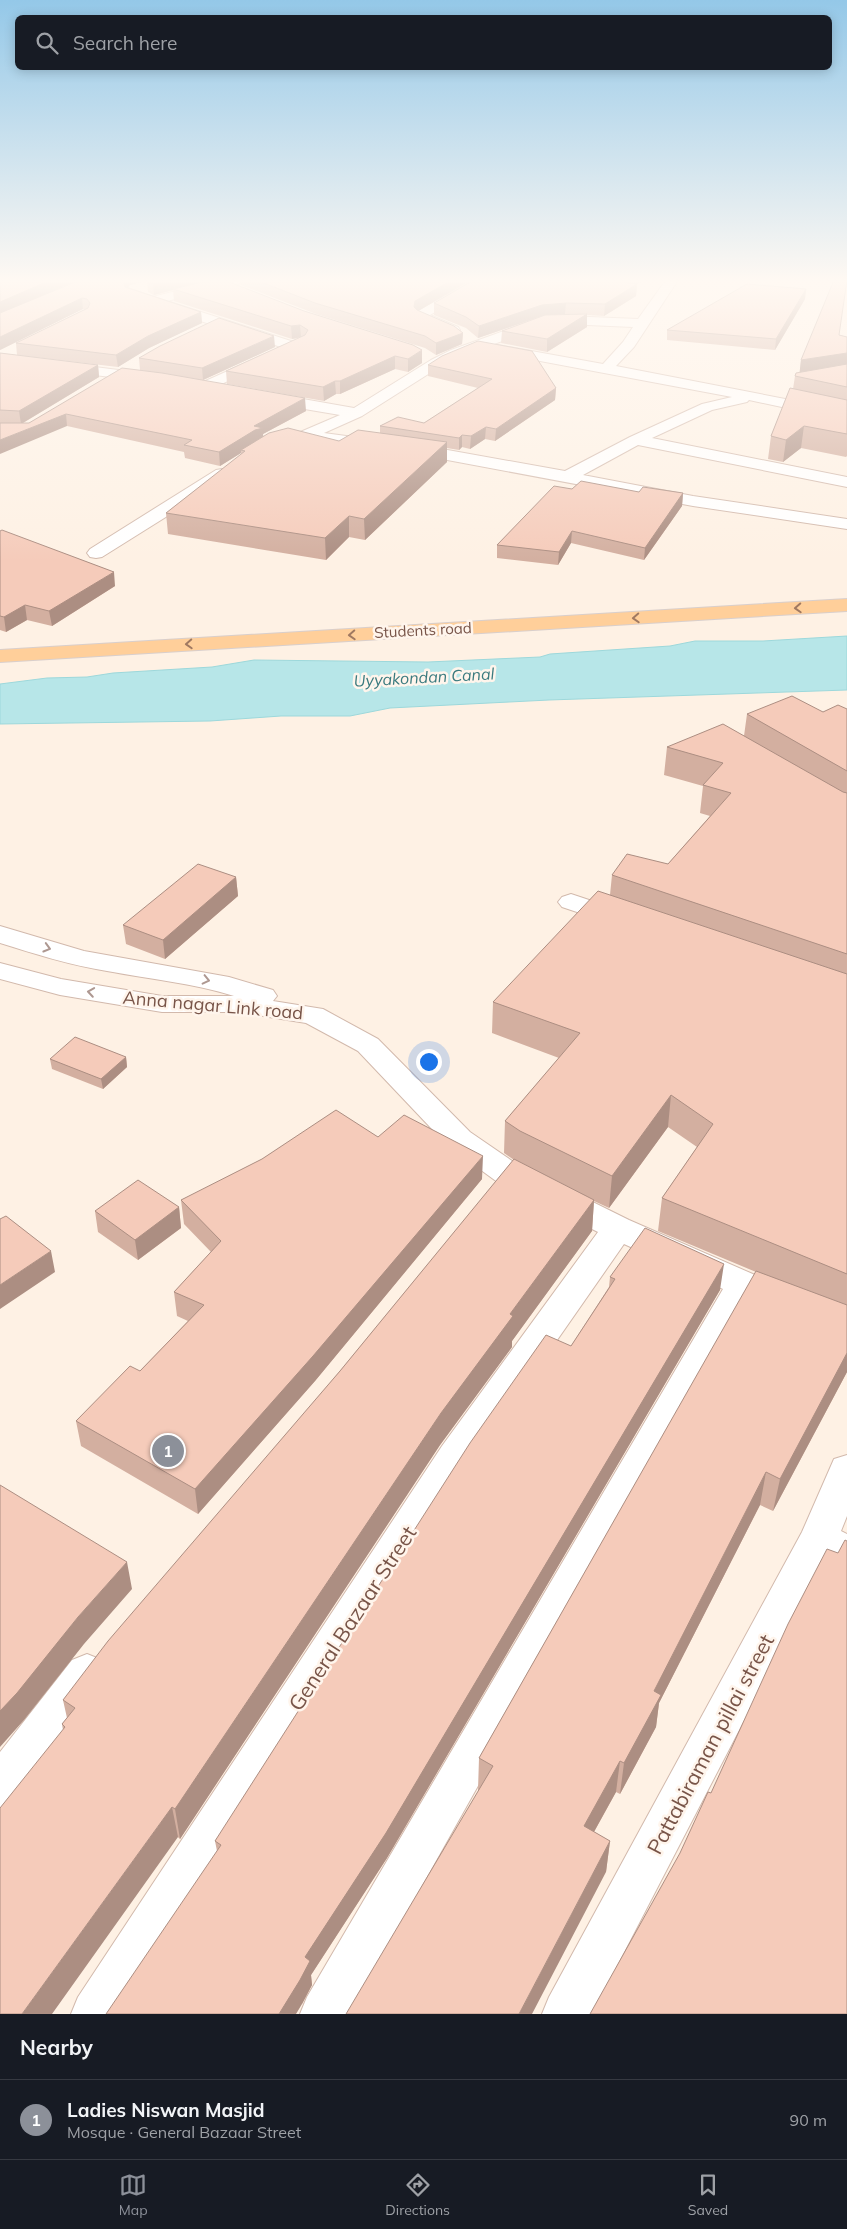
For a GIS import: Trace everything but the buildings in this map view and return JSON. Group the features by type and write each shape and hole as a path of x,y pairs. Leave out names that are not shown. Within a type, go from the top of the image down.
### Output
{"main road":[{"path":"0,640 847,590"},
{"name":"Students road","path":"0,656 847,605"}],"street":[{"path":"96,388 120,374 163,379"},
{"path":"206,386 232,374"},
{"path":"419,374 357,413 296,439 448,455 569,476 672,497 847,524"},
{"path":"628,374 752,396 847,416"},
{"path":"189,384 235,391"},
{"path":"569,476 636,440 707,407 792,389"},
{"path":"254,395 357,413"},
{"path":"636,440 847,482"},
{"path":"96,553 238,464"},
{"path":"571,902 645,927"},
{"path":"0,934 84,959 173,973 241,988 313,1015"},
{"name":"Anna nagar Link road","path":"0,971 60,987 162,1004 238,1004 313,1015 368,1045 459,1139 498,1184 618,1228 743,1284 847,1326"},
{"name":"General Bazaar Street","path":"95,2014 456,1457 618,1228"},
{"path":"324,2014 743,1284"},
{"name":"Pattabiraman pillai street","path":"566,2014 833,1546 847,1470"},
{"path":"0,1787 105,1651"}],"water":[{"name":"Uyyakondan Canal","path":"847,636 847,690 549,700 390,708 350,716 281,716 210,721 0,724 0,684 47,678 87,677 113,673 212,667 254,660 428,662 540,657 550,654 670,646 695,641 763,641"}],"place":[{"name":"Ladies Niswan Masjid","path":"168,1451"}]}
